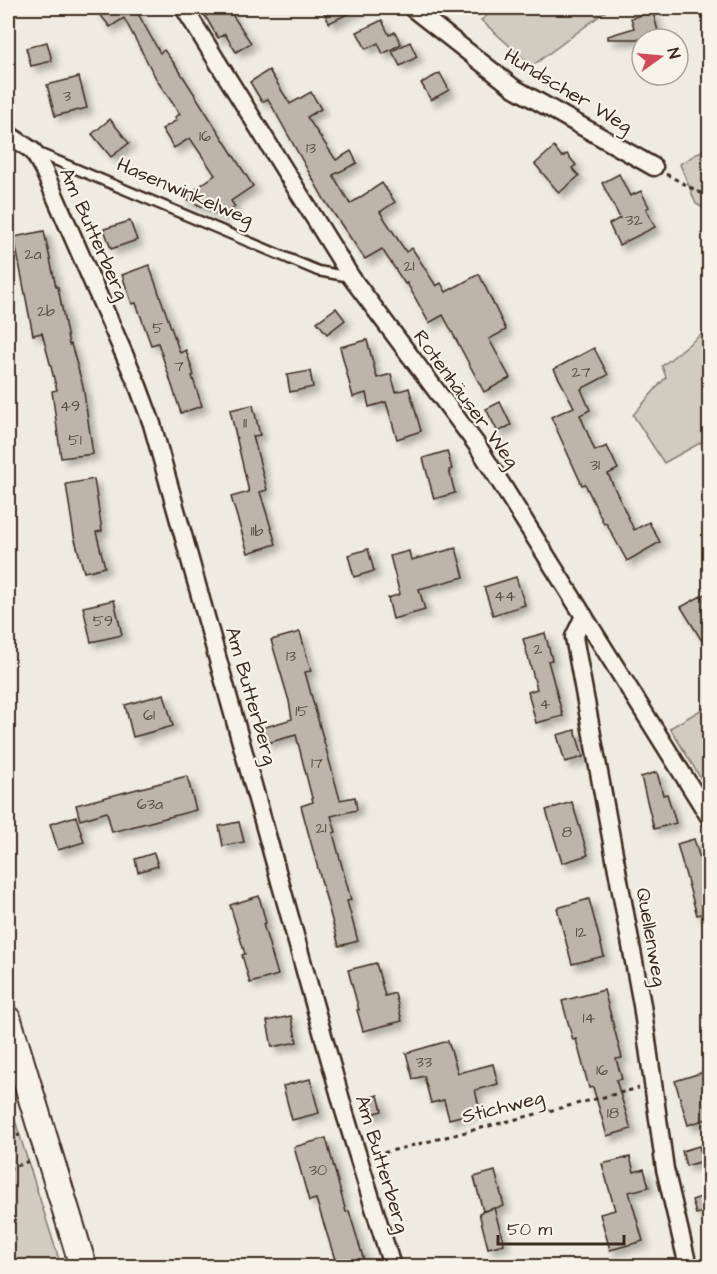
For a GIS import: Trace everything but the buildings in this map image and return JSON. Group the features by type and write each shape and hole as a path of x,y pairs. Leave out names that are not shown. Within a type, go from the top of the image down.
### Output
{"main road":[{"path":"8,1020 83,1266"}],"street":[{"name":"Rotenhäuser Weg","path":"184,8 351,277 477,445 710,818"},
{"name":"Hundscher Weg","path":"412,8 514,88 654,167"},
{"name":"Hasenwinkelweg","path":"8,134 33,151"},
{"name":"Am Butterberg","path":"33,151 44,171 138,386 152,424 358,1160 392,1266"},
{"name":"Quellenweg","path":"584,616 574,638 642,1005 665,1169 688,1266"}],"lane":[{"name":"Hasenwinkelweg","path":"33,151 318,271 351,277"}],"path":[{"path":"654,167 710,198"},
{"name":"Stichweg","path":"358,1160 654,1084"},
{"path":"8,1137 25,1134"},
{"path":"8,1169 33,1160"}],"shaded area":[{"path":"498,8 610,8 532,66 481,20"},
{"path":"709,146 709,211 696,204 680,164"},
{"path":"709,328 709,438 664,463 633,415 666,377 662,366"},
{"path":"709,705 709,792 670,728"},
{"path":"8,1098 61,1266 8,1266"}]}
